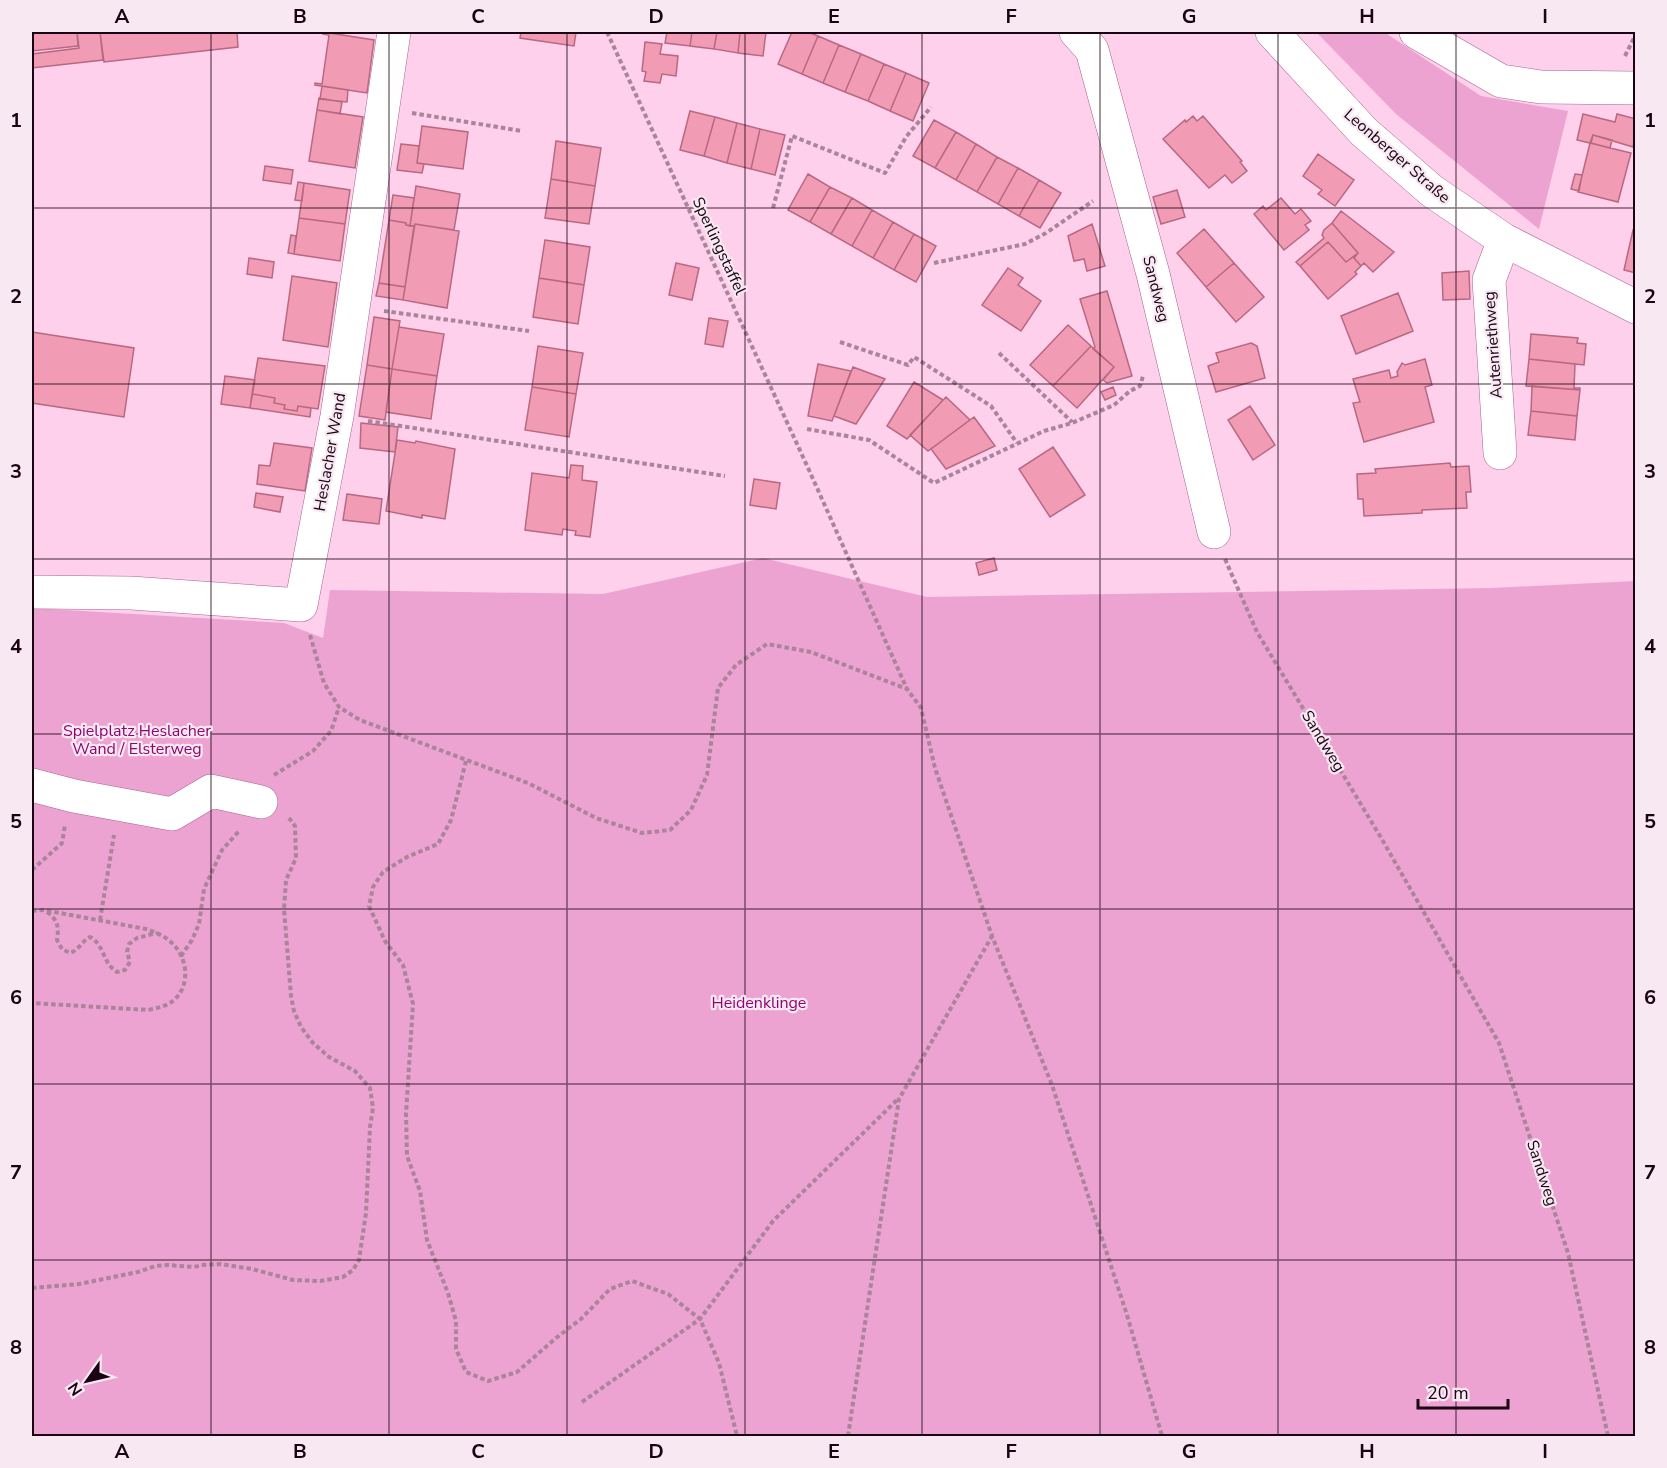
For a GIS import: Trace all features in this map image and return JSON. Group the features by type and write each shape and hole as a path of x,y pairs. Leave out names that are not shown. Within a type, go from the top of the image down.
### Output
{"street":[{"name":"Heslacher Wand","path":"301,606 337,416 394,32"},
{"name":"Sandweg","path":"1076,32 1092,50 1153,274 1214,532"},
{"name":"Leonberger Straße","path":"1272,32 1364,132 1432,191 1504,240 1635,307"},
{"path":"1416,32 1501,81 1541,87 1635,88"},
{"name":"Autenriethweg","path":"1500,453 1489,280 1504,240"},
{"path":"32,592 131,593 301,606"},
{"path":"32,785 70,795 172,814 211,791 261,802"}],"path":[{"name":"Sperlingstaffel","path":"607,32 809,470 907,689 921,708 935,768 992,936 1052,1085 1127,1315 1162,1437"},
{"path":"773,208 792,136 885,173 906,137 931,107"},
{"path":"381,108 522,131"},
{"path":"934,263 1025,244 1046,233 1093,201"},
{"path":"354,307 529,331"},
{"path":"840,342 908,365 914,357 991,406 1017,443"},
{"path":"999,353 1072,423"},
{"path":"807,429 869,440 934,483 1044,431 1072,423 1114,405 1130,391 1140,386 1145,370"},
{"path":"337,416 725,476"},
{"name":"Sandweg","path":"1214,532 1257,632 1380,836 1499,1043 1568,1253 1608,1437"},
{"path":"301,606 324,683 339,707 360,720 528,783 596,818 642,833 670,830 691,810 707,775 718,688 736,665 767,644 812,652 907,689"},
{"path":"181,957 199,924 204,889 222,850 241,830 261,802 263,782 313,750 331,731 339,707"},
{"path":"466,761 451,820 438,844 407,857 383,872 373,887 369,906 385,941 403,965 413,1004 406,1114 407,1156 420,1191 427,1240 448,1293 456,1321 456,1350 466,1372 488,1381 518,1372 556,1338 582,1319 610,1288 632,1281 668,1294 700,1319 719,1363 737,1437"},
{"path":"32,870 62,843 70,795"},
{"path":"32,1288 80,1284 138,1272 155,1266 194,1267 203,1264 252,1269 294,1280 320,1281 343,1277 353,1270 359,1260 366,1213 370,1127 374,1108 369,1088 355,1071 329,1057 313,1043 301,1027 294,1011 284,909 286,880 296,858 295,826 279,807 261,802"},
{"path":"100,920 119,804"},
{"path":"44,910 54,917 59,928 57,940 62,949 70,953 76,951 83,941 90,938 96,941 101,948 110,968 117,972 125,970 130,962 127,952 129,944 137,938 157,933"},
{"path":"32,911 44,910 157,933 172,943 181,957 185,967 185,979 175,999 164,1006 148,1010 32,1003"},
{"path":"582,1402 700,1319 773,1221 899,1099 992,936"},
{"path":"848,1437 899,1099"}],"green space":[{"path":"1316,32 1384,32 1481,96 1568,111 1539,229 1396,114"},
{"name":"Heidenklinge","path":"763,558 927,597 1492,588 1635,581 1635,1436 32,1436 32,608 284,623 323,638 330,590 603,594"}],"building":[{"path":"32,32 77,32 78,46 32,51"},
{"path":"77,32 100,32 103,60 32,68 32,54 79,48"},
{"path":"100,32 237,32 238,47 104,62"},
{"path":"323,32 374,40 367,93 315,85 315,83 322,84 329,35"},
{"path":"521,32 576,32 574,46 520,38"},
{"path":"667,32 692,32 690,46 665,43"},
{"path":"692,32 717,32 714,49 690,46"},
{"path":"717,32 740,32 738,53 714,49"},
{"path":"740,32 766,32 763,56 738,53"},
{"path":"792,32 808,32 818,36 802,74 778,64"},
{"path":"818,36 839,45 823,83 802,74"},
{"path":"645,42 662,44 660,54 678,56 676,76 662,74 660,83 644,81 646,72 642,71"},
{"path":"839,45 861,54 845,92 823,83"},
{"path":"861,54 884,64 868,101 845,92"},
{"path":"884,64 906,73 890,111 868,101"},
{"path":"906,73 929,83 913,121 890,111"},
{"path":"322,86 348,90 347,102 320,99"},
{"path":"319,98 342,102 340,114 317,110"},
{"path":"317,110 363,117 355,168 309,161"},
{"path":"690,111 715,117 704,156 680,150"},
{"path":"1583,114 1615,122 1617,114 1636,119 1633,147 1593,135 1590,143 1577,140"},
{"path":"1193,116 1197,121 1203,116 1242,161 1240,162 1247,171 1232,183 1225,175 1209,188 1163,139"},
{"path":"715,117 737,123 727,163 704,156"},
{"path":"934,120 956,132 935,168 913,156"},
{"path":"737,123 760,129 751,169 727,163"},
{"path":"422,126 468,132 463,169 417,163"},
{"path":"760,129 785,135 775,175 751,169"},
{"path":"956,132 976,144 956,180 935,168"},
{"path":"1593,135 1612,140 1610,148 1591,143"},
{"path":"556,141 601,148 595,186 551,179"},
{"path":"1590,143 1631,153 1618,202 1578,192"},
{"path":"401,144 419,146 417,163 424,164 422,173 397,170"},
{"path":"976,144 997,157 977,192 956,180"},
{"path":"1318,154 1354,180 1335,206 1318,194 1322,190 1303,176"},
{"path":"997,157 1018,168 998,204 977,192"},
{"path":"265,166 293,170 291,184 263,180"},
{"path":"1018,168 1039,180 1019,216 998,204"},
{"path":"808,174 830,187 810,222 788,210"},
{"path":"1575,174 1582,175 1579,191 1571,189"},
{"path":"551,179 595,186 589,224 545,218"},
{"path":"1039,180 1061,193 1040,228 1019,216"},
{"path":"298,182 304,183 302,201 295,200"},
{"path":"304,183 350,190 345,224 299,218"},
{"path":"416,186 460,194 454,230 415,224 410,226"},
{"path":"830,187 852,198 831,234 810,222"},
{"path":"1177,190 1185,217 1161,224 1153,197"},
{"path":"393,195 414,198 410,226 389,220"},
{"path":"852,198 872,210 852,246 831,234"},
{"path":"1281,198 1295,214 1301,209 1311,221 1305,225 1309,230 1284,250 1254,214 1263,206 1266,210"},
{"path":"872,210 893,222 873,258 852,246"},
{"path":"1341,211 1394,252 1373,272 1364,263 1361,266 1354,258 1358,253 1332,223"},
{"path":"299,218 345,224 340,261 294,254"},
{"path":"389,220 414,226 405,287 379,283"},
{"path":"893,222 914,234 894,270 873,258"},
{"path":"1332,223 1358,253 1346,262 1328,242 1300,266 1296,262 1324,238 1322,235 1324,230"},
{"path":"415,224 459,231 447,308 403,300"},
{"path":"1092,224 1105,266 1087,271 1084,259 1074,261 1068,236"},
{"path":"1204,229 1234,263 1206,287 1177,253"},
{"path":"1633,230 1636,230 1636,273 1624,270"},
{"path":"914,234 936,246 916,282 894,270"},
{"path":"291,235 296,236 294,254 288,253"},
{"path":"545,240 590,247 584,285 539,278"},
{"path":"1328,242 1346,262 1353,257 1361,266 1355,272 1357,274 1328,299 1300,266"},
{"path":"249,258 274,262 272,278 247,274"},
{"path":"676,263 699,268 692,300 669,295"},
{"path":"1234,263 1264,297 1236,322 1206,287"},
{"path":"1008,268 1023,278 1018,285 1041,301 1021,331 982,305"},
{"path":"1469,271 1470,299 1443,300 1442,273"},
{"path":"292,276 337,283 328,347 283,340"},
{"path":"539,278 584,285 578,324 533,317"},
{"path":"379,283 405,287 403,300 376,296"},
{"path":"1107,291 1132,376 1107,383 1103,380 1114,367 1093,349 1095,347 1080,299"},
{"path":"1398,293 1413,331 1356,354 1341,316"},
{"path":"374,317 400,321 392,369 367,365"},
{"path":"709,318 728,321 723,347 705,344"},
{"path":"1068,325 1091,346 1053,386 1030,365"},
{"path":"399,327 444,334 437,376 392,369"},
{"path":"32,332 134,348 124,417 32,403"},
{"path":"1531,334 1578,338 1577,343 1586,344 1584,365 1529,359"},
{"path":"1251,343 1257,346 1265,378 1216,392 1208,366 1219,362 1216,353"},
{"path":"538,346 583,353 576,394 532,387"},
{"path":"1091,346 1114,367 1077,408 1053,386"},
{"path":"258,358 325,366 318,409 298,406 297,411 284,409 285,405 274,403 275,398 252,394"},
{"path":"1425,359 1432,385 1425,387 1434,422 1364,442 1353,403 1360,402 1353,379 1389,370 1391,378 1398,376 1397,372 1402,363 1405,365"},
{"path":"1529,359 1575,364 1574,388 1580,388 1580,390 1526,386"},
{"path":"818,364 851,371 832,421 808,416"},
{"path":"367,365 392,369 385,420 359,416"},
{"path":"853,367 885,379 856,424 834,416"},
{"path":"392,369 437,376 431,419 386,412"},
{"path":"225,376 255,380 250,408 221,404"},
{"path":"914,382 943,400 907,439 887,426"},
{"path":"1532,386 1580,390 1577,416 1531,411"},
{"path":"532,387 576,394 569,437 525,430"},
{"path":"1113,387 1116,395 1105,400 1101,392"},
{"path":"252,394 275,398 274,403 285,405 284,409 297,411 298,406 311,408 310,417 250,408"},
{"path":"946,397 970,420 928,451 910,435"},
{"path":"1250,406 1275,445 1253,460 1228,420"},
{"path":"1531,411 1577,416 1575,440 1528,435"},
{"path":"974,417 995,446 946,469 931,449"},
{"path":"361,423 398,427 395,452 360,448"},
{"path":"397,440 415,443 416,441 455,449 445,519 422,515 422,518 386,511"},
{"path":"274,443 312,448 305,491 257,484 259,465 270,466"},
{"path":"1053,447 1085,495 1050,517 1019,469"},
{"path":"1450,463 1451,467 1469,466 1471,492 1466,492 1467,508 1364,516 1363,499 1358,499 1357,474 1376,473 1375,469"},
{"path":"571,465 583,466 582,480 597,482 590,537 575,535 576,531 563,529 562,535 525,530 532,473 569,478"},
{"path":"754,479 780,483 776,509 750,505"},
{"path":"256,493 283,497 280,512 254,507"},
{"path":"347,494 382,499 379,524 343,520"},
{"path":"994,558 997,570 979,575 976,563"}],"park label":[{"name":"Spielplatz Heslacher Wand / Elsterweg","path":"137,740"}]}
